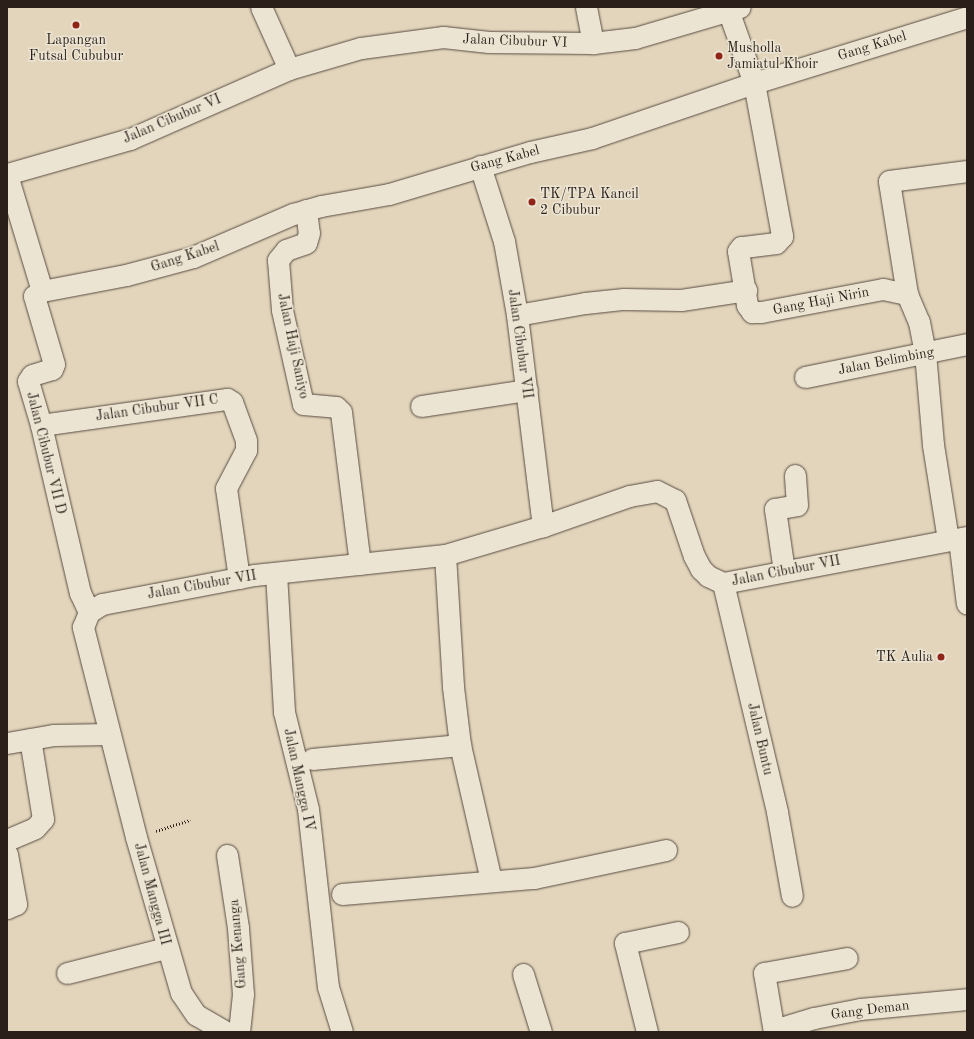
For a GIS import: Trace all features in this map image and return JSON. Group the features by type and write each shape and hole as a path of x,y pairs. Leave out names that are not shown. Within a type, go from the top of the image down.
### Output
{"street":[{"path":"261,7 289,70"},
{"path":"586,7 593,43"},
{"path":"734,9 754,83"},
{"name":"Jalan Cibubur VI","path":"7,175 130,139 289,70 361,48 443,37 489,42 593,43 635,38 734,9"},
{"name":"Gang Kabel","path":"42,291 126,275 193,257 306,210 389,194 480,166 592,138 754,83 967,17"},
{"name":"Gang Haji Nirin","path":"754,83 782,236 776,243 739,248 747,305 752,312 761,312 883,289 907,294"},
{"name":"Jalan Cibubur VII","path":"480,166 504,241 517,315 543,526"},
{"path":"967,171 888,182 907,294 919,322 925,354 933,445 958,539 967,604"},
{"path":"7,175 42,291"},
{"name":"Jalan Haji Saniyo","path":"306,210 309,233 306,243 286,250 278,260 282,310 303,404 336,407 341,412 360,564"},
{"path":"517,315 585,303 624,299 681,300 746,290"},
{"name":"Jalan Cibubur VII D","path":"42,291 34,296 34,301 54,364 52,369 32,375 28,381 41,424 80,593 89,612"},
{"name":"Jalan Belimbing","path":"806,377 925,354 967,344"},
{"path":"421,406 527,390"},
{"name":"Jalan Cibubur VII C","path":"41,424 228,399 232,402 246,440 246,450 226,488 239,578"},
{"path":"784,570 775,509 797,505 795,475"},
{"name":"Jalan Cibubur VII","path":"89,612 102,604 239,578 445,555 543,526 629,496 658,491 667,494 675,500 694,556 701,569 708,576 723,583 784,570 958,539"},
{"path":"445,555 453,687 460,745 491,880"},
{"name":"Jalan Mangga IV","path":"276,573 284,712 308,809 328,987 342,1032"},
{"name":"Jalan Buntu","path":"723,583 777,812 792,896"},
{"path":"7,743 78,733 109,734 83,627 89,612"},
{"name":"Jalan Mangga III","path":"109,734 166,948 188,1006 196,1015 226,1032"},
{"path":"7,840 36,828 42,819 30,739"},
{"path":"312,759 460,745"},
{"path":"342,894 491,880 534,878 666,850"},
{"path":"7,854 16,904 7,908"},
{"name":"Gang Kenanga","path":"227,855 239,935 243,994 239,1032"},
{"path":"648,1032 625,944 678,932"},
{"path":"67,973 166,948"},
{"path":"774,1031 764,973 847,958"},
{"path":"523,974 541,1032"},
{"name":"Gang Deman","path":"774,1031 814,1018 860,1009 967,999"}],"path":[{"path":"136,837 190,820"}],"place":[{"name":"Lapangan Futsal Cububur","path":"76,25"},
{"name":"Musholla Jamiatul Khoir","path":"719,56"},
{"name":"TK/TPA Kancil 2 Cibubur","path":"532,202"},
{"name":"TK Aulia","path":"941,657"}]}
